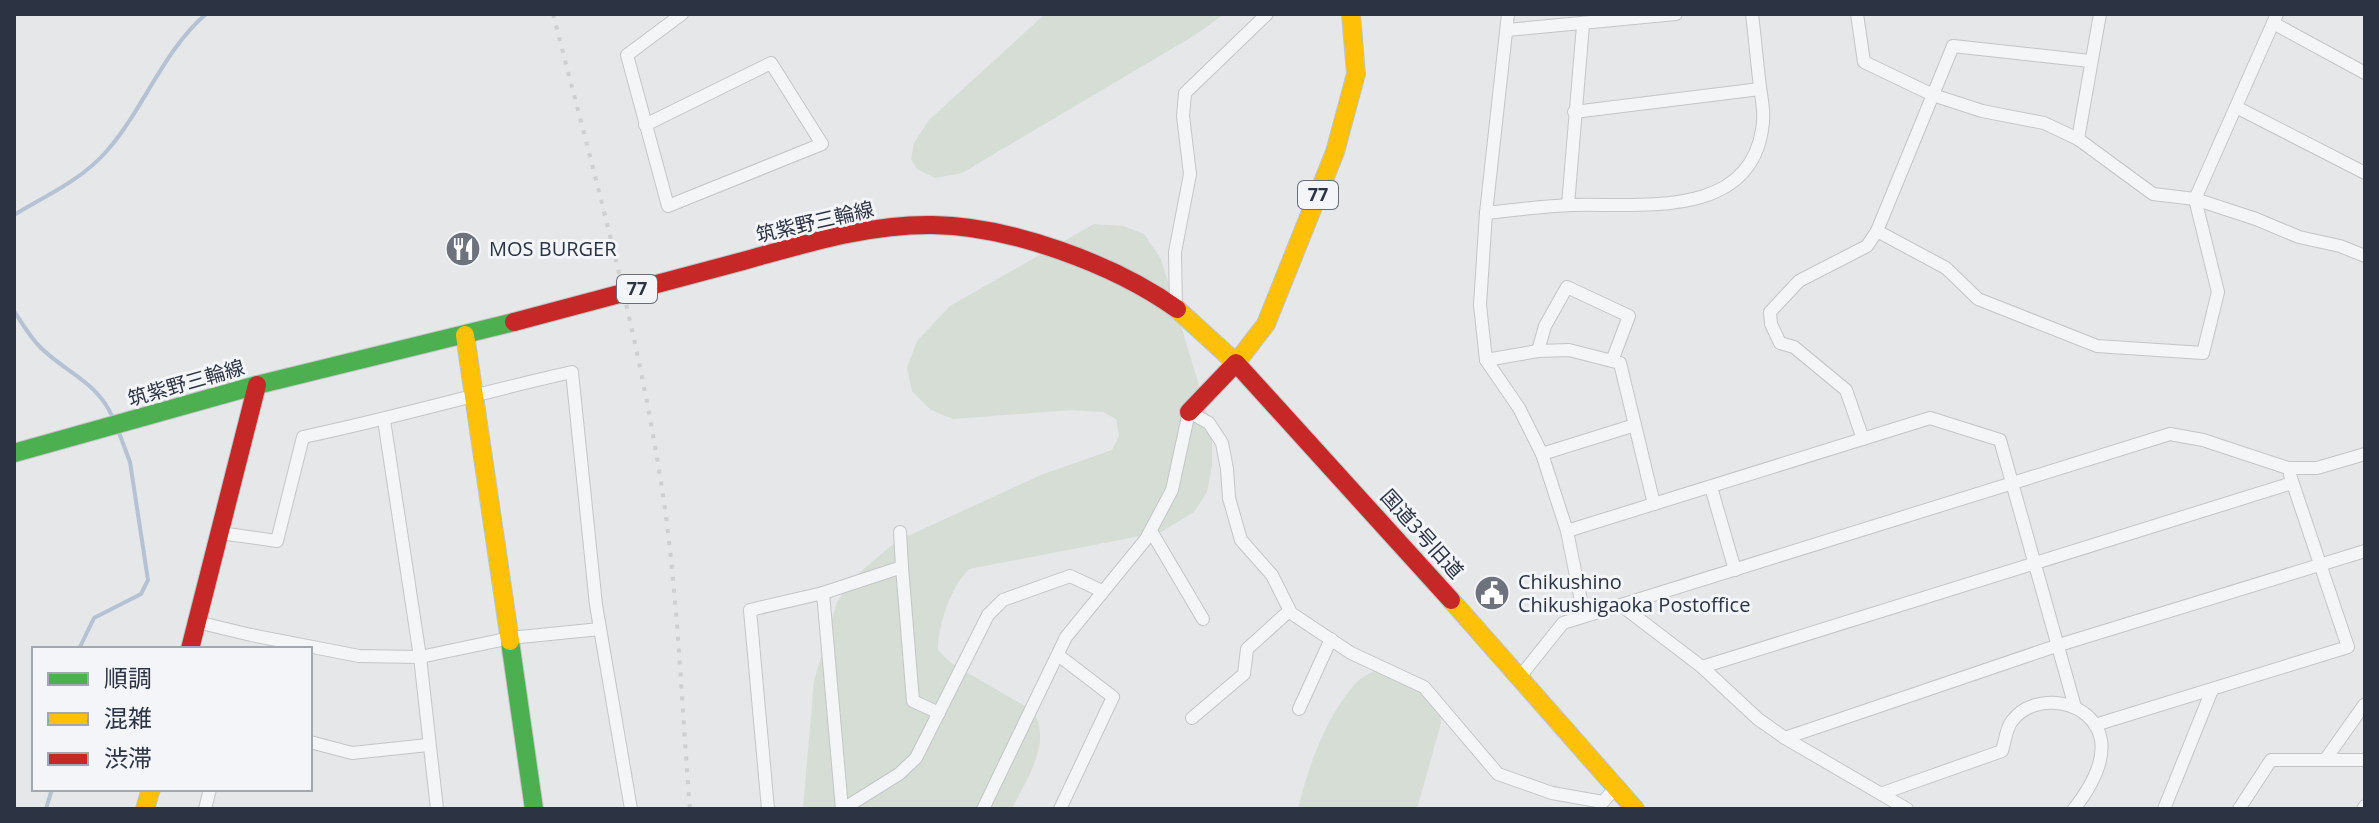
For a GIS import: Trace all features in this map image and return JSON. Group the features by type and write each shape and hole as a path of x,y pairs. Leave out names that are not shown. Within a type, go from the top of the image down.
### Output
{"main road":[{"name":"77","path":"1236,363 1266,324 1335,152 1356,74 1351,14"},
{"name":"筑紫野三輪線","path":"14,453 257,385 465,335 844,234 921,226 951,225 1071,253 1136,282 1176,308 1236,363"},
{"path":"465,335 534,809"},
{"path":"1189,412 1236,363"},
{"name":"国道3号旧道","path":"1236,363 1519,678 1608,800 1635,809"},
{"path":"191,647 257,385"}],"street":[{"path":"645,125 771,63 822,144 668,206 645,125 627,55 682,14"},
{"path":"1176,308 1175,252 1190,174 1183,116 1185,93 1267,14"},
{"path":"1508,14 1486,213 1480,305 1486,360 1519,408 1542,454 1567,531 1584,616"},
{"path":"1507,30 1676,14"},
{"path":"1486,213 1568,205 1678,204 1703,197 1732,183 1753,159 1762,132 1764,108 1752,14"},
{"path":"1857,14 1864,62 1933,95 1982,111 2044,123 2078,139 2153,194 2195,199 2299,237 2340,246 2365,256"},
{"path":"2078,139 2100,14"},
{"path":"1877,231 1946,268 1978,299 2097,346 2203,353 2218,292 2195,199 2275,18 2365,73"},
{"path":"1568,205 1583,25"},
{"path":"1863,439 1846,390 1794,347 1780,343 1771,324 1770,312 1799,281 1867,246 1877,231 1953,46 2090,61"},
{"path":"1574,112 1760,89"},
{"path":"2236,107 2365,173"},
{"path":"1538,351 1545,326 1567,287 1629,316 1612,361"},
{"path":"1486,360 1538,351 1569,350 1620,363 1654,504"},
{"path":"220,533 277,541 303,437 384,420 475,394 572,372 600,629 631,809"},
{"path":"983,809 1066,637 1151,531 1172,490 1189,412 1209,423 1222,443 1229,498 1241,540 1272,575 1289,611 1351,653 1424,687 1498,774 1552,793 1608,800"},
{"path":"1567,531 1930,418 2000,440 2075,707"},
{"path":"384,420 420,657 437,809"},
{"path":"1542,454 1635,425"},
{"path":"1519,678 1563,623 2170,434 2203,440 2288,468 2317,468 2365,454"},
{"path":"2095,725 2348,647 2288,468"},
{"path":"1702,667 2292,483"},
{"path":"1711,487 1735,570"},
{"path":"1151,531 1203,619"},
{"path":"900,532 913,701 939,713"},
{"path":"1785,738 2059,645 2365,551"},
{"path":"768,809 750,610 823,593 902,567"},
{"path":"823,593 843,809 899,774 916,758 988,615 1003,600 1070,576 1102,591"},
{"path":"1622,606 1702,667 1758,719 1907,809"},
{"path":"1192,718 1244,674 1247,649 1289,611"},
{"path":"197,622 359,656 420,657 510,638 600,629"},
{"path":"248,647 251,635"},
{"path":"1299,709 1331,639"},
{"path":"1058,655 1113,697 1060,809"},
{"path":"2164,809 2212,690"},
{"path":"1883,793 2002,751 2011,722 2029,706 2060,702 2075,707 2095,725 2102,742 2097,771 2074,809"},
{"path":"2325,760 2364,705"},
{"path":"312,743 352,753 428,745"},
{"path":"2239,809 2271,760 2365,760"}],"shaded area":[{"path":"1045,14 1224,14 1195,35 962,173 935,178 917,169 911,159 914,143 929,120"},
{"path":"1094,224 1123,226 1144,234 1161,259 1212,429 1212,465 1207,492 1194,512 1161,532 969,569 962,577 943,618 938,650 952,664 1032,710 1038,722 1040,735 1036,760 1012,809 803,809 814,681 837,602 854,577 897,541 1041,475 1112,450 1119,436 1116,419 1103,412 1071,410 953,419 931,410 912,391 907,368 917,341 950,306"},
{"path":"1381,667 1414,676 1440,698 1441,723 1417,809 1298,809 1313,760 1335,712 1358,681"}],"waterway":[{"path":"14,215 74,179 105,153 131,119 177,46 206,14"},
{"path":"14,311 36,343 90,386 113,418"},
{"path":"80,647 94,618 141,594 148,580 130,462 118,430"},
{"path":"46,809 51,791"}],"railway":[{"path":"553,14 613,246 651,423 671,563 690,809"}],"traffic: fast":[{"path":"14,453 257,385 514,322"},
{"path":"510,641 534,809"}],"traffic: slow":[{"path":"1177,309 1236,363 1266,324 1335,152 1356,74 1351,14"},
{"path":"465,335 510,641"},
{"path":"1451,600 1635,809"},
{"path":"145,809 150,791"}],"traffic: jam":[{"path":"514,322 837,236 885,228 933,225 995,232 1060,250 1123,277 1177,309"},
{"path":"1189,412 1236,363 1451,600"},
{"path":"191,647 257,385"}],"place":[{"name":"MOS BURGER","path":"463,249"},
{"name":"Chikushino Chikushigaoka Postoffice","path":"1492,593"}]}
